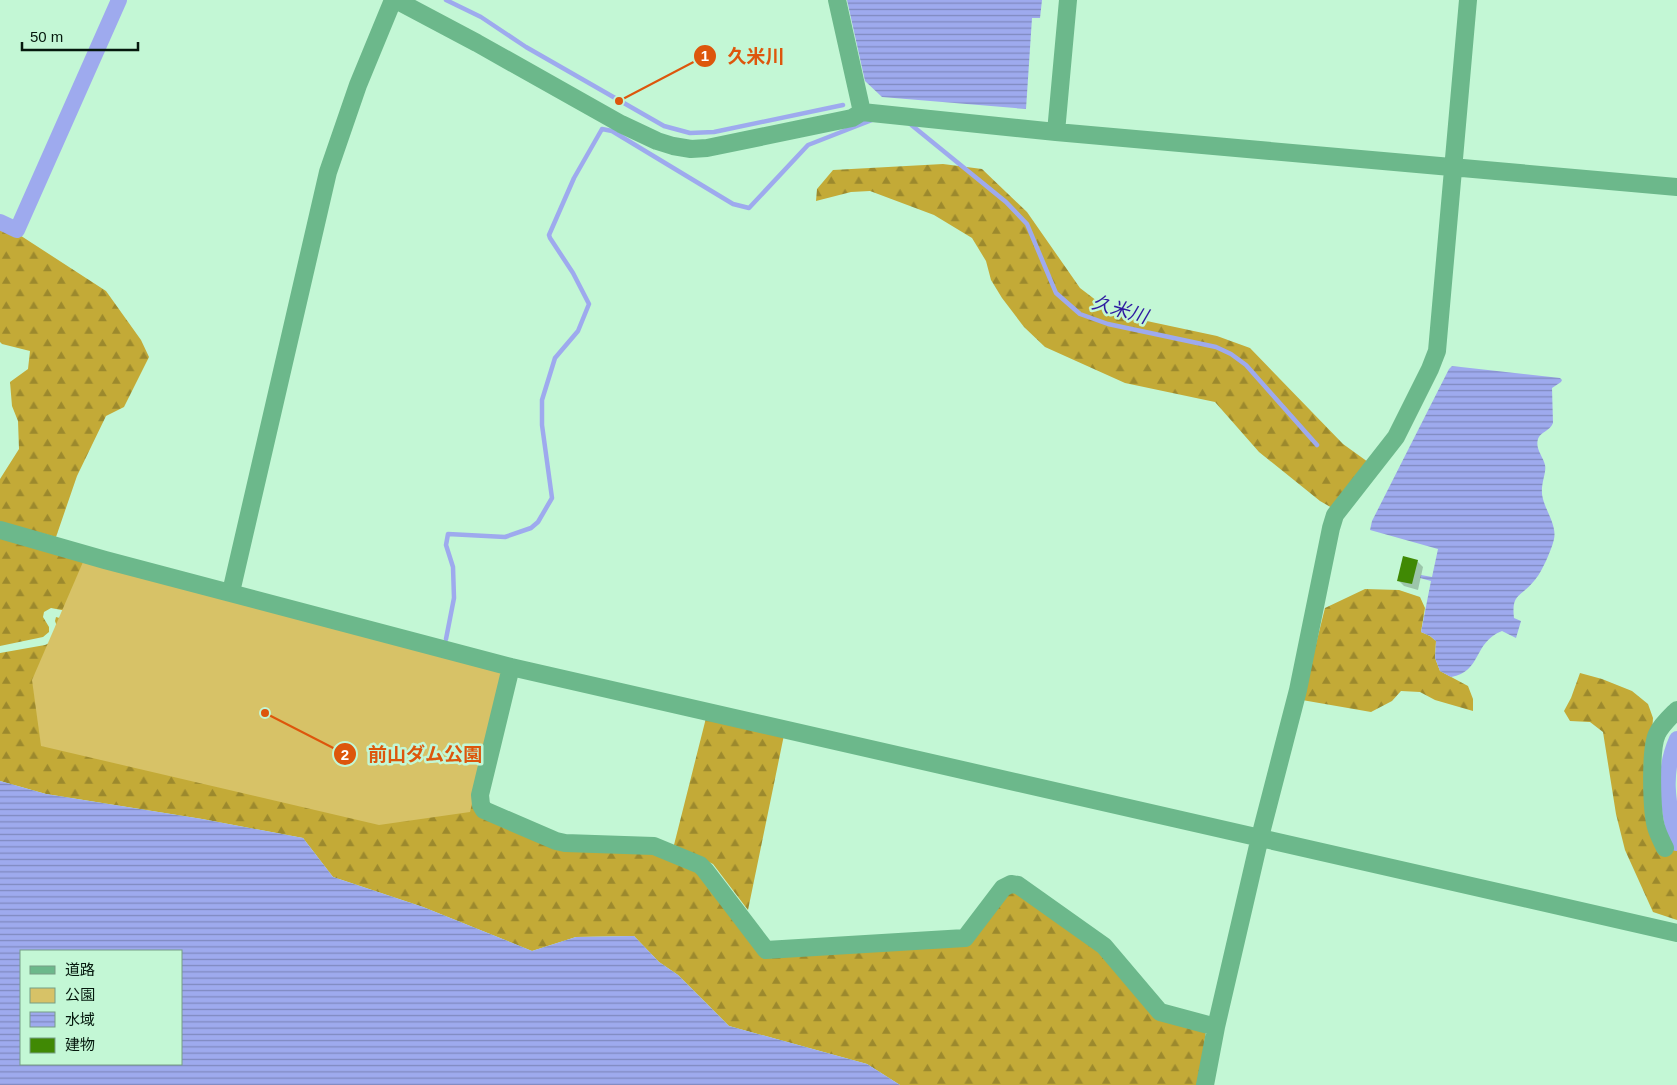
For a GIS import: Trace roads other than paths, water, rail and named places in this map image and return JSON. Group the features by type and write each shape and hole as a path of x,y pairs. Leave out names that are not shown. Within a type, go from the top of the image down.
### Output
{"street":[{"path":"231,592 328,172 358,85 395,0 477,43 620,124 657,142 691,149 707,148 852,118 862,112 1056,132 1677,187"},
{"path":"837,0 862,112"},
{"path":"1056,132 1068,0"},
{"path":"1205,1085 1216,1027 1260,837 1298,690 1335,515 1396,437 1437,351 1468,0"},
{"path":"0,530 106,560 511,666 1677,932"},
{"path":"511,666 480,795 481,805 484,810 556,841 565,843 654,846 700,865 766,950 965,938 1004,888 1011,884 1018,885 1104,946 1160,1012 1216,1027"},
{"path":"1665,848 1656,829 1653,806 1654,746 1657,734 1677,710"}],"water":[{"path":"847,0 1042,0 1040,18 1032,18 1026,109 882,97 865,81"},
{"path":"1452,366 1560,378 1562,380 1552,388 1553,423 1539,437 1537,443 1545,468 1542,494 1555,534 1551,549 1537,578 1518,596 1514,604 1514,618 1521,621 1516,638 1502,631 1493,636 1486,642 1468,669 1461,674 1451,677 1440,671 1435,658 1436,641 1421,632 1431,581 1420,578 1421,575 1432,577 1438,549 1370,530 1372,521"},
{"path":"0,781 46,794 202,819 303,838 333,877 423,907 532,951 576,937 634,936 659,962 678,975 729,1026 867,1064 900,1085 0,1085"}],"waterway":[{"path":"0,222 17,230 119,0"},
{"name":"久米川","path":"446,0 481,17 526,47 664,126 690,133 714,132 843,105"},
{"path":"446,639 454,598 453,567 446,545 448,534 505,537 531,528 538,522 552,498 542,425 542,400 555,358 578,331 589,304 573,273 549,235 574,178 602,129 612,131 733,204 749,208 808,145 872,120"},
{"name":"久米川","path":"909,123 1006,202 1027,224 1056,293 1080,314 1108,324 1216,347 1231,354 1246,365 1317,445"},
{"path":"1676,843 1669,803 1668,778 1669,765 1677,739"}],"place":[{"name":"久米川","path":"619,101"},
{"name":"前山ダム公園","path":"265,713"}]}
